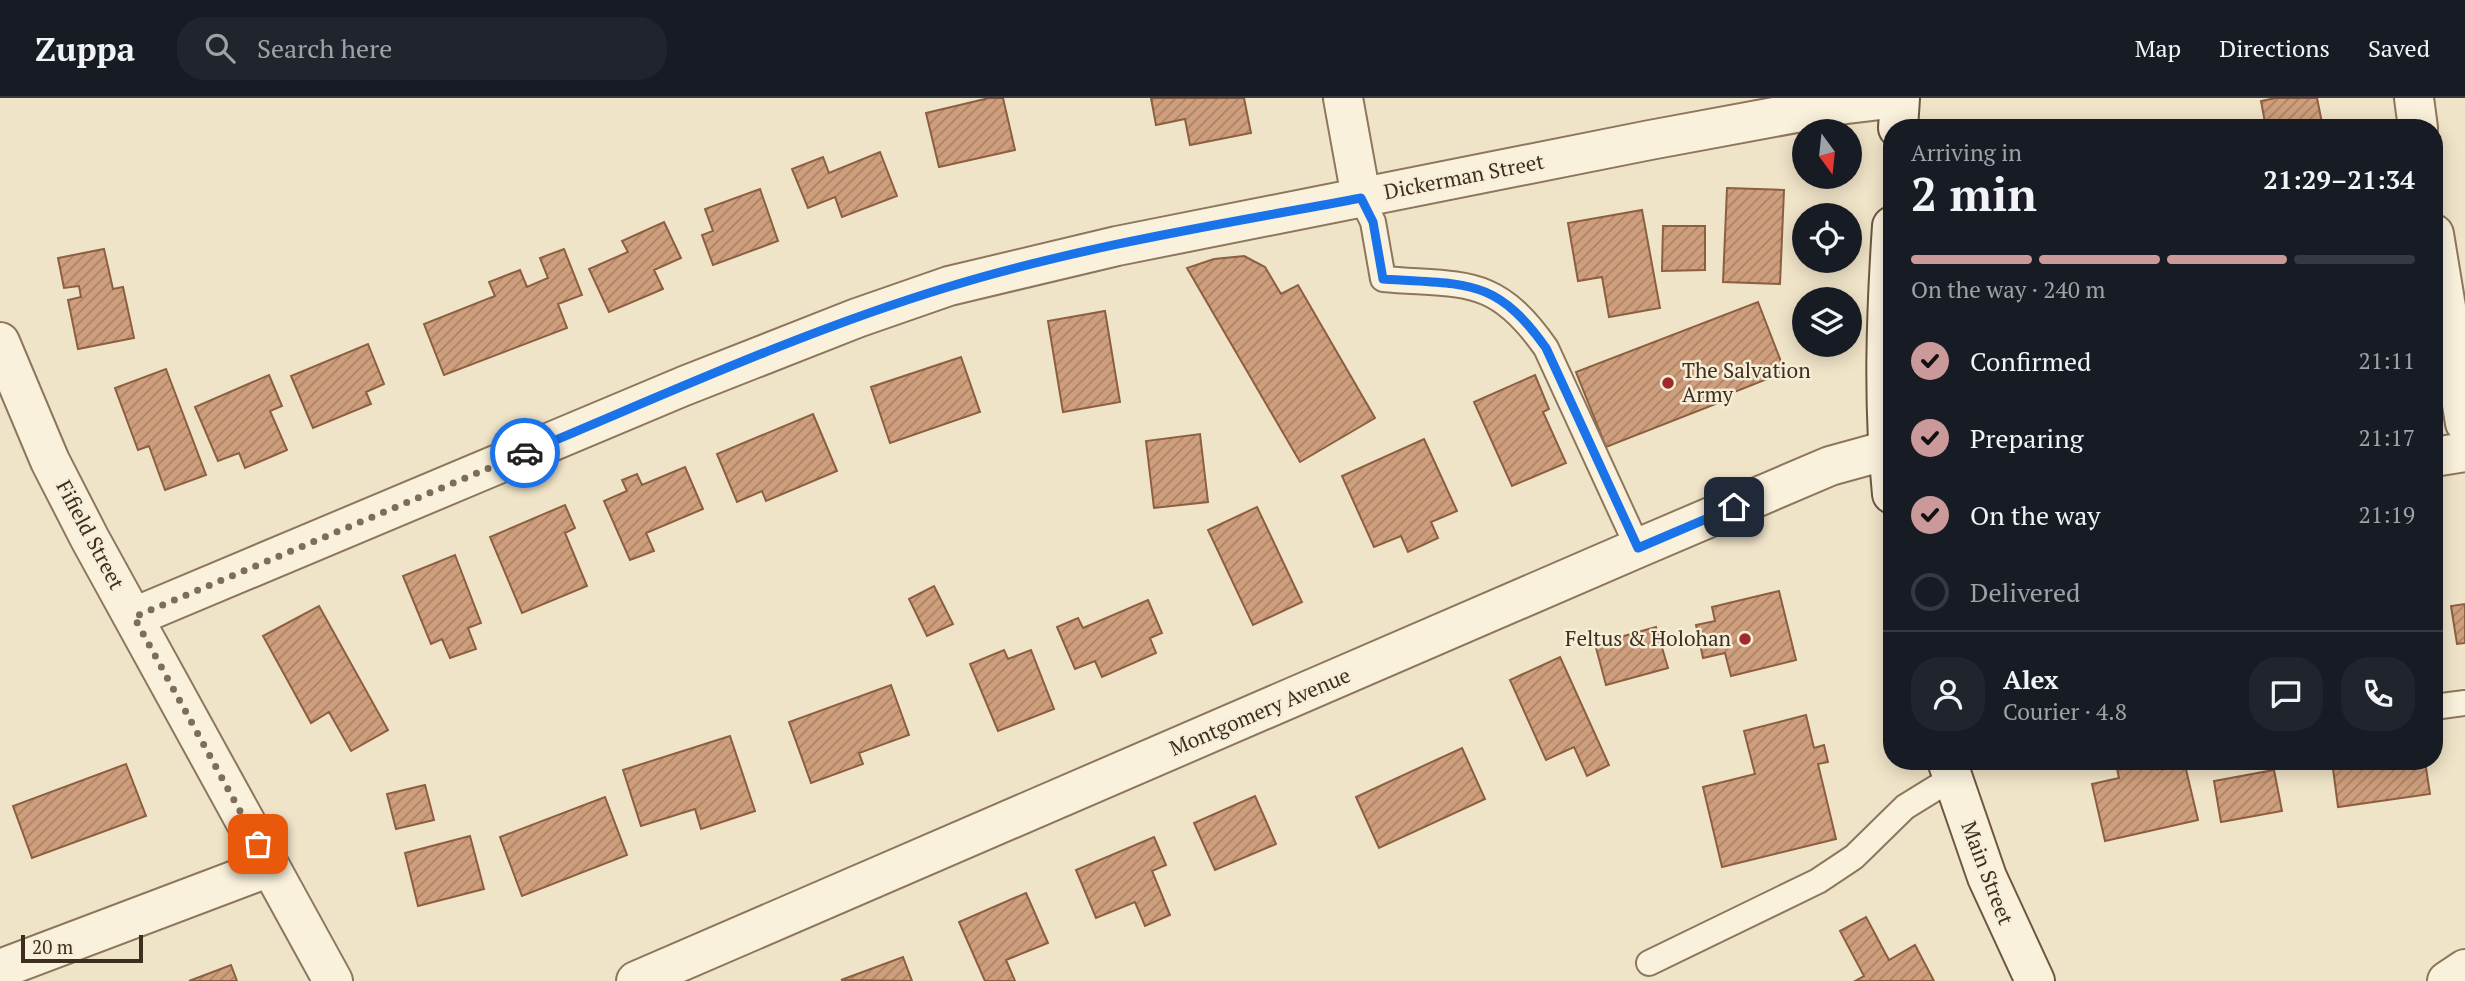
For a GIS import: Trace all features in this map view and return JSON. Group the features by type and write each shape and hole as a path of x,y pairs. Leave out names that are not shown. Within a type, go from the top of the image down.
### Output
{"street":[{"path":"1343,98 1361,198"},
{"path":"1898,98 1898,119"},
{"name":"Dickerman Street","path":"134,617 857,318 949,286 1073,255 1650,140 1839,105 1898,98"},
{"path":"2414,98 2417,119"},
{"path":"2443,289 2465,423"},
{"name":"Fifield Street","path":"0,342 50,461 333,981"},
{"name":"Montgomery Avenue","path":"636,981 1638,548 1830,467 1883,451"},
{"path":"2443,456 2465,452"},
{"name":"Main Street","path":"1950,770 1991,888 2035,981"},
{"path":"0,969 270,867"},
{"path":"2447,981 2465,969"}],"lane":[{"path":"1361,198 1373,222 1383,279 1475,287 1503,299 1526,319 1546,348 1638,548"},
{"path":"2443,706 2465,703"},
{"path":"1649,963 1818,881 1854,857 1905,807 1949,770"}],"building":[{"path":"989,98 1003,98 1015,150 939,167 926,113"},
{"path":"1151,98 1244,98 1251,133 1190,145 1185,119 1156,125"},
{"path":"2276,98 2317,98 2321,119 2264,119 2261,101"},
{"path":"880,152 897,196 842,217 835,197 808,208 792,169 823,157 829,173"},
{"path":"1727,188 1784,190 1780,284 1723,282"},
{"path":"760,189 778,241 713,265 702,235 713,231 705,209"},
{"path":"1642,210 1660,308 1609,317 1602,277 1578,281 1568,223"},
{"path":"664,222 681,258 654,270 663,289 609,312 589,269 628,252 622,241"},
{"path":"1663,226 1705,226 1705,270 1662,271"},
{"path":"104,249 113,289 123,287 134,338 78,349 68,300 81,297 79,286 64,288 58,258"},
{"path":"564,249 582,295 558,304 567,328 444,375 424,324 495,296 489,282 520,270 527,287 548,278 540,258"},
{"path":"1244,256 1265,267 1281,294 1298,285 1375,418 1300,462 1187,268 1214,259"},
{"name":"The Salvation Army","path":"1758,302 1785,372 1729,394 1731,398 1606,447 1576,372"},
{"path":"1105,311 1120,402 1063,412 1048,321"},
{"path":"368,344 384,384 366,392 371,404 313,428 291,376"},
{"path":"961,357 980,412 890,443 871,387"},
{"path":"166,369 206,475 165,490 149,446 138,450 115,388"},
{"path":"269,375 282,406 270,411 287,450 245,468 239,453 218,461 195,407"},
{"path":"1535,375 1549,409 1543,412 1566,463 1512,486 1474,402"},
{"path":"813,414 837,471 766,501 762,491 737,502 717,454"},
{"path":"1200,434 1208,502 1154,508 1146,441"},
{"path":"1424,439 1457,511 1431,522 1438,538 1408,552 1401,536 1374,547 1342,476"},
{"path":"685,467 703,509 646,533 654,551 630,560 604,501 627,491 622,480 637,474 642,485"},
{"path":"565,505 575,528 565,533 587,586 522,613 490,537"},
{"path":"1257,507 1302,602 1253,625 1208,530"},
{"path":"455,555 481,623 468,628 476,649 450,658 442,639 431,644 403,576"},
{"path":"934,586 953,624 927,636 909,599"},
{"name":"Feltus & Holohan","path":"1779,591 1796,660 1731,676 1725,653 1703,658 1696,625 1715,621 1712,607"},
{"path":"1148,600 1162,633 1150,638 1156,653 1102,677 1095,661 1075,669 1057,627 1078,618 1083,628"},
{"path":"2465,604 2465,643 2457,644 2451,606"},
{"path":"319,606 388,730 351,751 329,712 311,723 263,636"},
{"path":"1656,627 1668,668 1606,685 1595,644"},
{"path":"1004,650 1008,659 1031,650 1054,709 998,731 970,664"},
{"path":"1560,657 1609,765 1587,776 1574,747 1546,760 1510,680"},
{"path":"891,685 909,735 859,753 863,764 811,783 789,722"},
{"path":"1806,715 1814,748 1824,745 1828,762 1818,764 1836,839 1722,867 1703,787 1755,774 1744,731"},
{"path":"730,736 755,811 701,829 695,809 641,826 623,770"},
{"path":"1462,748 1485,799 1379,848 1356,797"},
{"path":"126,764 146,816 32,858 13,806"},
{"path":"2117,770 2186,770 2198,820 2105,841 2092,784 2119,778"},
{"path":"2274,770 2282,811 2221,822 2214,781"},
{"path":"2333,770 2426,770 2430,794 2338,807"},
{"path":"425,785 434,820 396,829 387,794"},
{"path":"1255,796 1276,844 1215,870 1194,823"},
{"path":"605,797 627,855 522,896 500,837"},
{"path":"470,836 484,889 418,906 405,853"},
{"path":"1154,837 1166,865 1152,871 1170,915 1145,926 1135,902 1096,918 1076,870"},
{"path":"1026,893 1048,943 1006,960 1015,981 985,981 959,922"},
{"path":"1866,917 1889,960 1915,945 1934,981 1855,981 1864,976 1840,931"},
{"path":"903,957 912,981 841,980"},
{"path":"231,965 237,981 189,981"}],"way so far":[{"path":"258,844 134,617 525,453"}],"place":[{"name":"The Salvation Army","path":"1668,383"},
{"name":"Feltus & Holohan","path":"1745,639"}],"route":[{"path":"525,453 684,386 857,318 949,286 1073,255 1361,198 1373,222 1383,279 1475,287 1503,299 1526,319 1546,348 1638,548 1734,507"}]}
